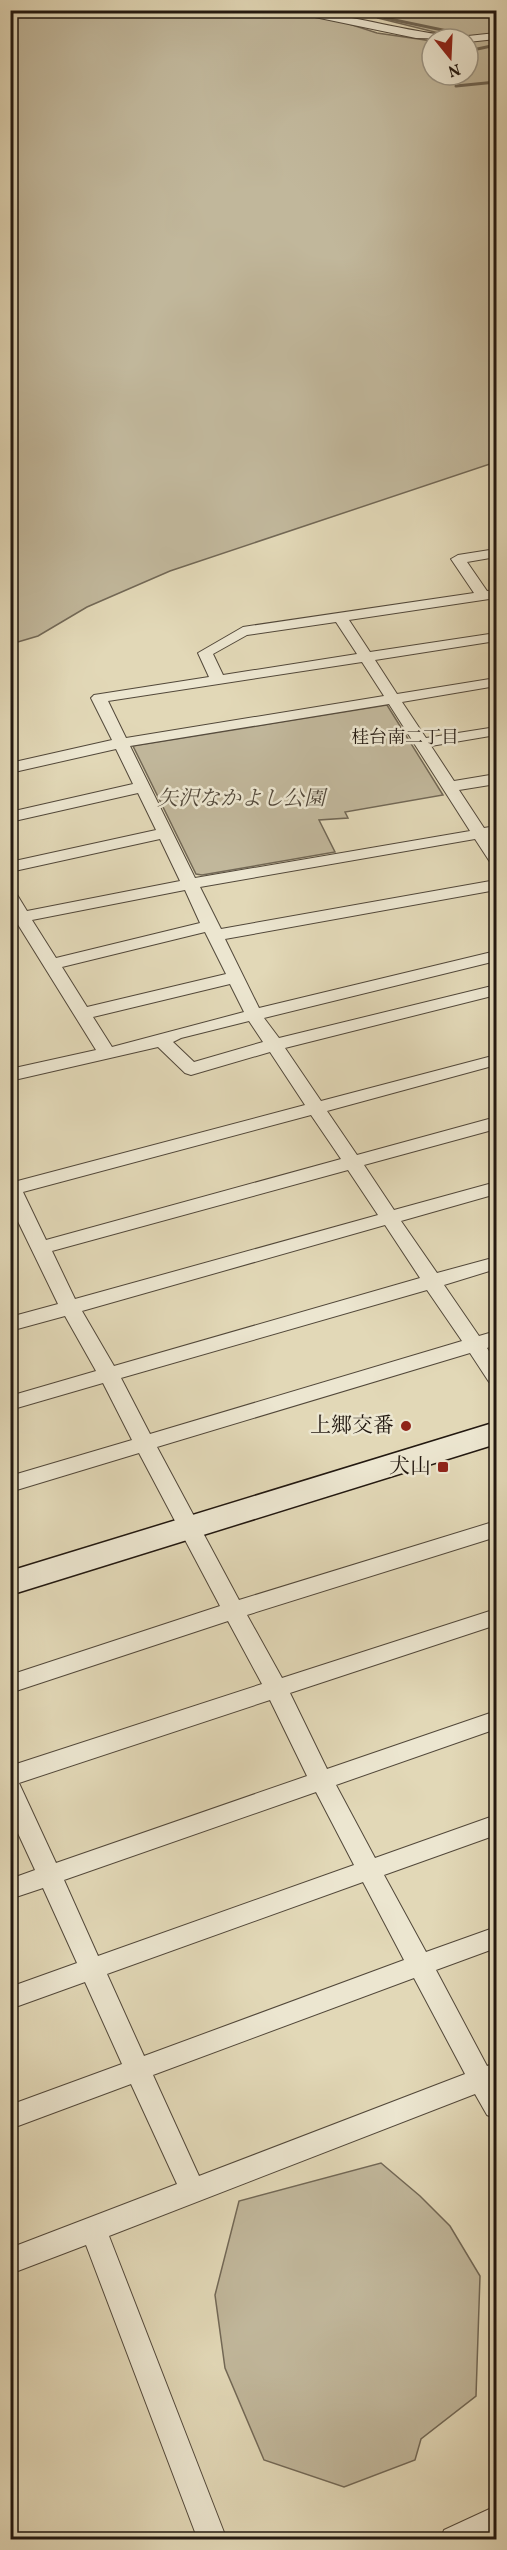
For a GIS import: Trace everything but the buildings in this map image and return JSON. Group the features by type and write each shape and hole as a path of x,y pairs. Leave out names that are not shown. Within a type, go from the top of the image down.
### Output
{"street":[{"path":"285,10 360,22 420,35"},
{"path":"480,38 496,36"},
{"path":"490,595 458,559 496,553"},
{"path":"218,680 205,653 243,631 490,595"},
{"path":"341,618 452,786 496,859"},
{"path":"496,637 99,698 254,1015 496,1377"},
{"path":"10,768 121,743 496,682"},
{"path":"424,743 496,731"},
{"path":"452,786 496,779"},
{"path":"10,817 143,787"},
{"path":"16,918 191,884 496,831"},
{"path":"10,867 166,833"},
{"path":"51,964 214,930 496,885"},
{"path":"10,897 16,918 51,964 106,1053"},
{"path":"10,1075 162,1041 175,1034 496,956"},
{"path":"82,1014 236,977"},
{"path":"162,1041 191,1069 274,1045 496,990"},
{"path":"496,1060 11,1189 70,1308 109,1375 188,1528 276,1688 321,1780 422,1965 489,2076 496,2107"},
{"path":"41,1248 496,1123"},
{"path":"10,1324 496,1188"},
{"path":"10,1403 496,1263"},
{"path":"10,1484 496,1338"},
{"path":"10,1583 496,1433"},
{"path":"10,1683 234,1610 496,1529"},
{"path":"10,1776 496,1617"},
{"path":"10,1889 496,1720"},
{"path":"10,1789 193,2191"},
{"path":"10,1998 496,1825"},
{"path":"10,2117 496,1937"},
{"path":"10,2261 489,2076"},
{"path":"93,2229 213,2540"},
{"path":"461,2538 496,2521"}],"green space":[{"path":"11,11 345,11 348,13 346,23 377,33 420,39 420,87 480,87 480,27 420,28 378,18 384,11 496,11 496,462 170,571 87,607 38,636 11,644"},
{"name":"矢沢なかよし公園","path":"387,705 443,795 345,812 348,818 319,820 335,852 202,875 196,874 133,746"},
{"path":"381,2163 420,2196 450,2226 480,2276 476,2396 421,2439 415,2460 344,2487 264,2460 225,2368 215,2295 239,2201"}],"waterway":[{"path":"383,10 381,13 385,18 428,27"},
{"path":"480,48 496,45"},
{"path":"480,84 496,82"}],"place":[{"name":"上郷交番","path":"406,1426"},
{"name":"犬山","path":"443,1467"}],"district":[{"name":"桂台南二丁目","path":"405,738"}]}
